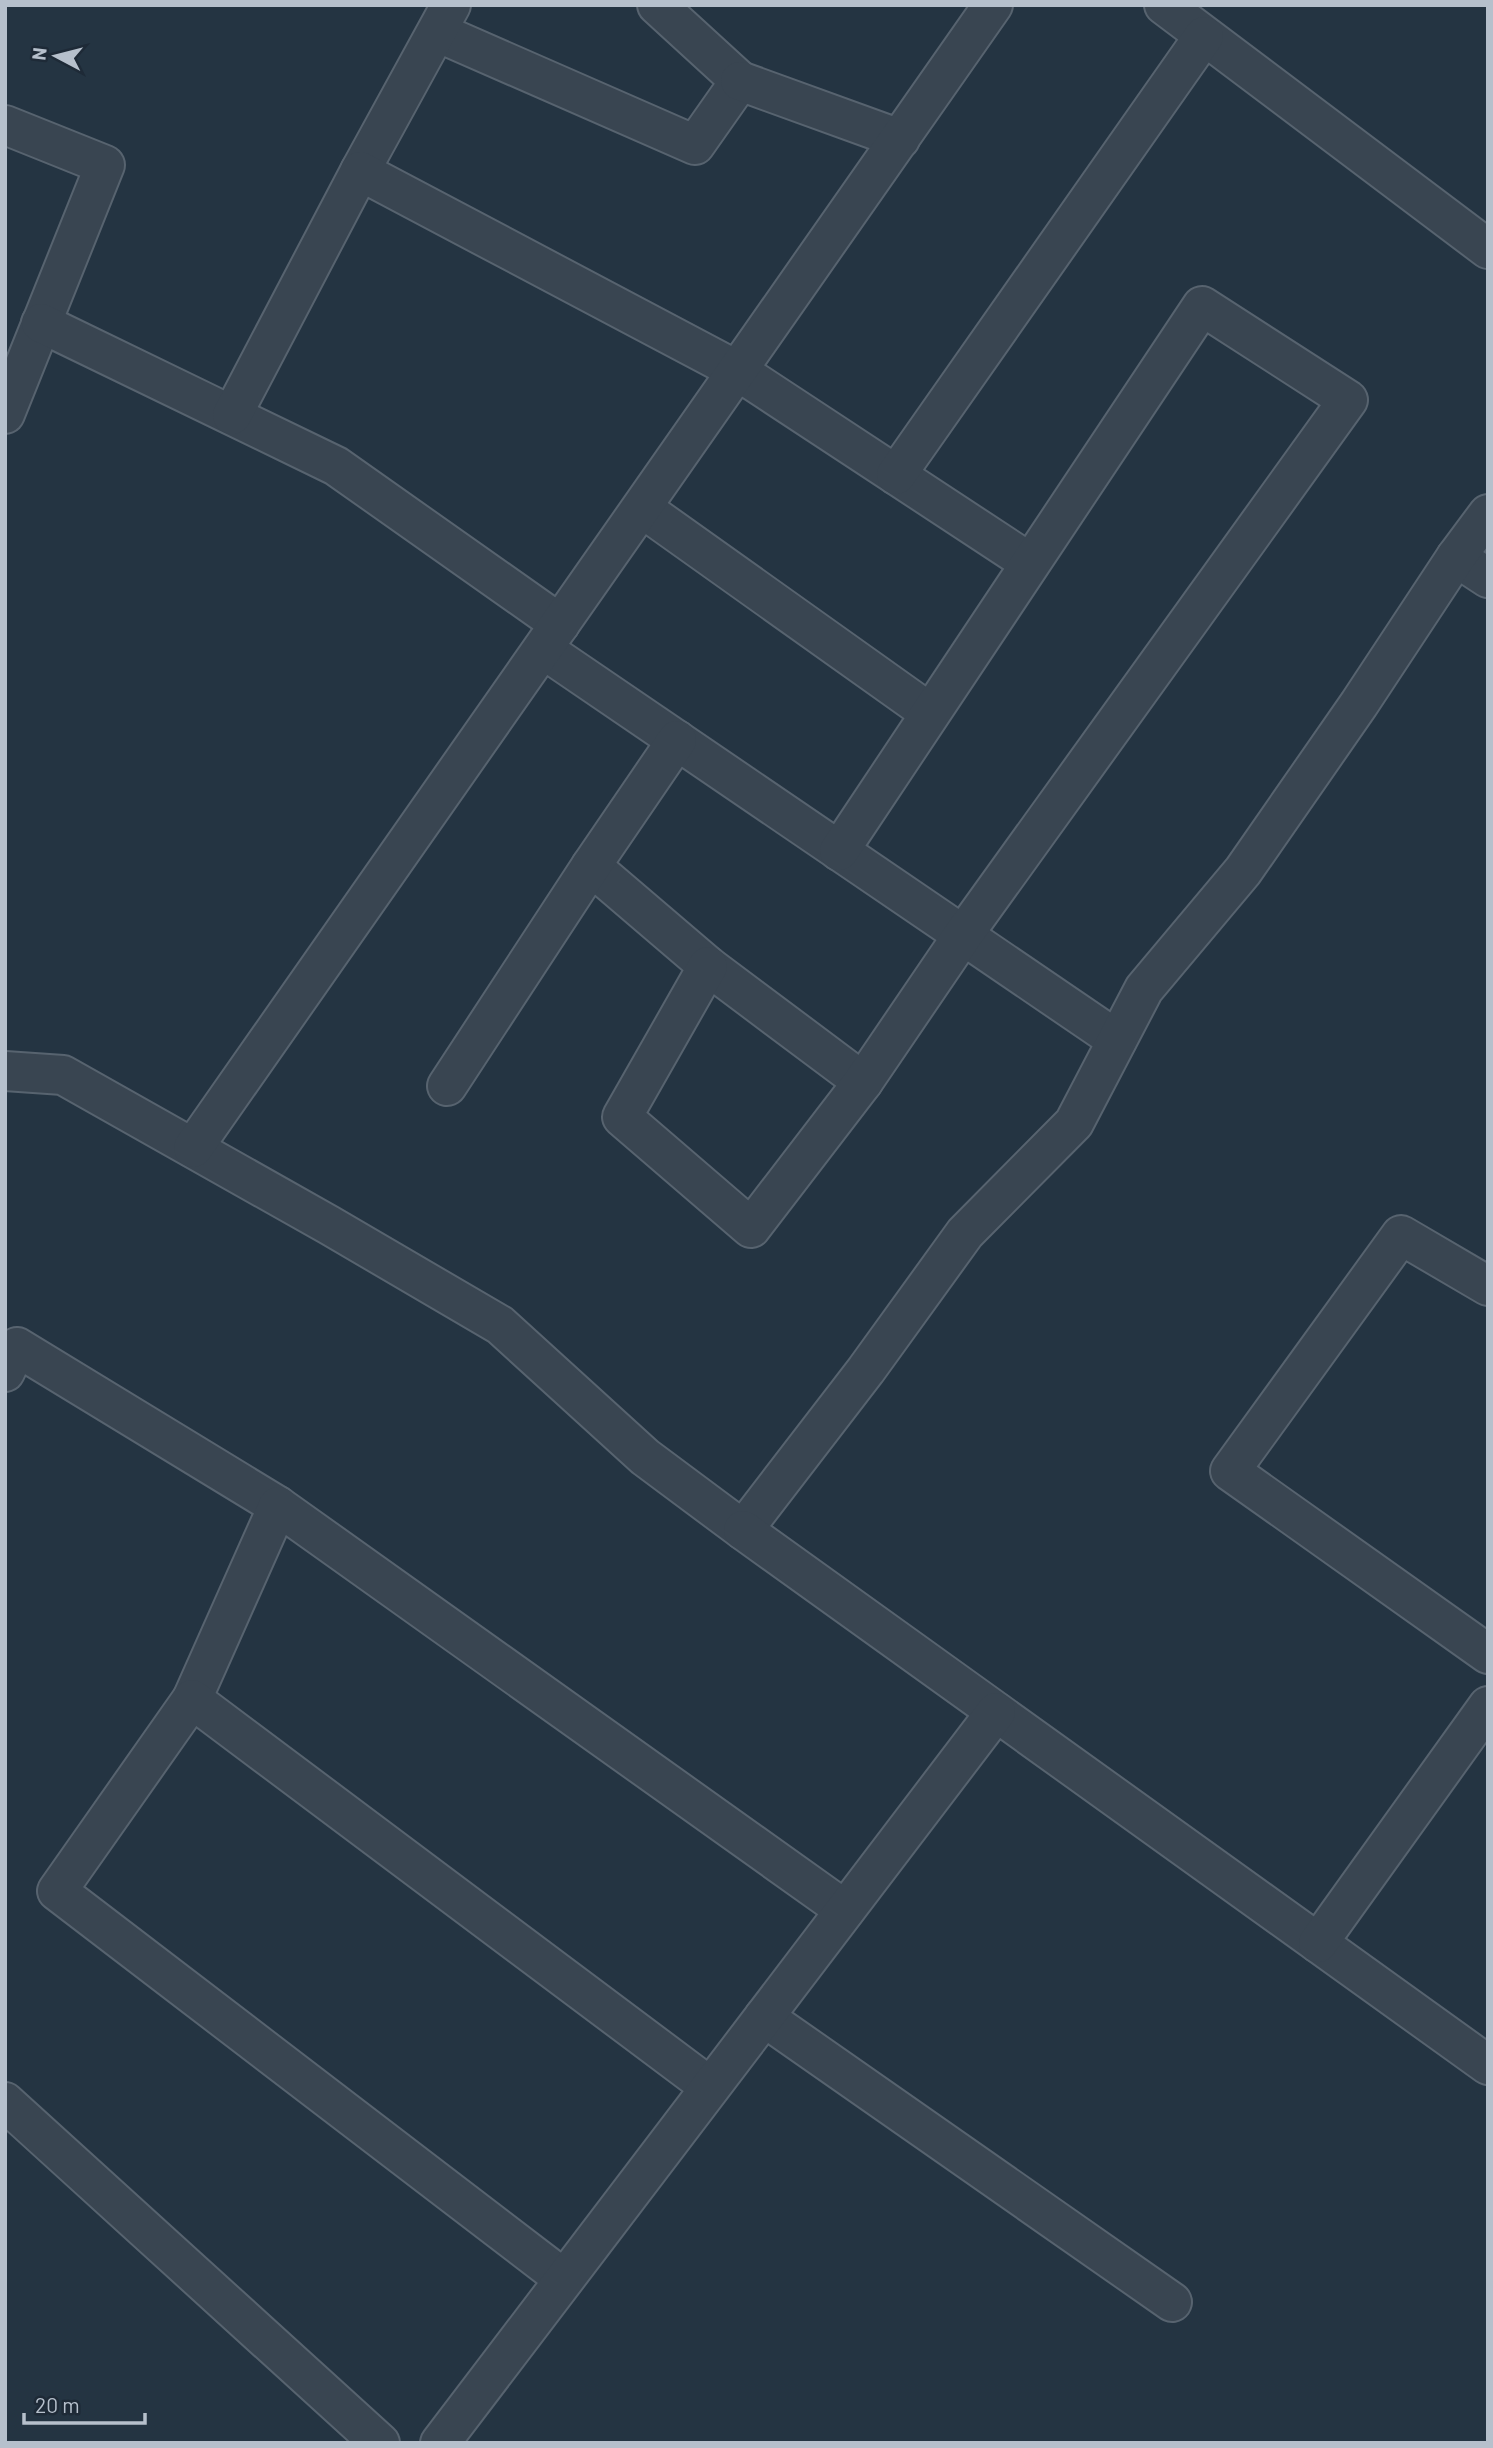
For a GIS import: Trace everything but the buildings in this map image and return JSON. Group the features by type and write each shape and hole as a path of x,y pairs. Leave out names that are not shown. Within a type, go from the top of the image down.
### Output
{"street":[{"path":"657,5 740,81 900,139"},
{"path":"193,1148 993,5"},
{"path":"1164,5 1488,249"},
{"path":"232,415 444,18 695,145 740,81"},
{"path":"896,475 1204,36"},
{"path":"5,125 105,165 5,414"},
{"path":"360,171 737,371 1030,564"},
{"path":"708,966 622,1117 751,1228 863,1083 963,935 1348,400 1202,306 839,850"},
{"path":"41,323 336,466 677,740 1117,1040"},
{"path":"642,508 930,713"},
{"path":"743,1530 866,1370 965,1233 1074,1123 1144,989 1243,871 1359,704 1455,557 1488,514"},
{"path":"1455,557 1488,578"},
{"path":"447,1086 677,740"},
{"path":"591,866 708,966 863,1083"},
{"path":"5,1071 63,1075 500,1325 645,1457 1488,2065"},
{"path":"1488,1286 1401,1235 1230,1471 1488,1654"},
{"path":"9,1352 278,1506 845,1910"},
{"path":"278,1506 192,1699 57,1892 564,2279"},
{"path":"192,1699 710,2087"},
{"path":"1318,1943 1488,1706"},
{"path":"440,2443 996,1712"},
{"path":"764,2017 1172,2302"},
{"path":"5,2102 380,2443"}]}
